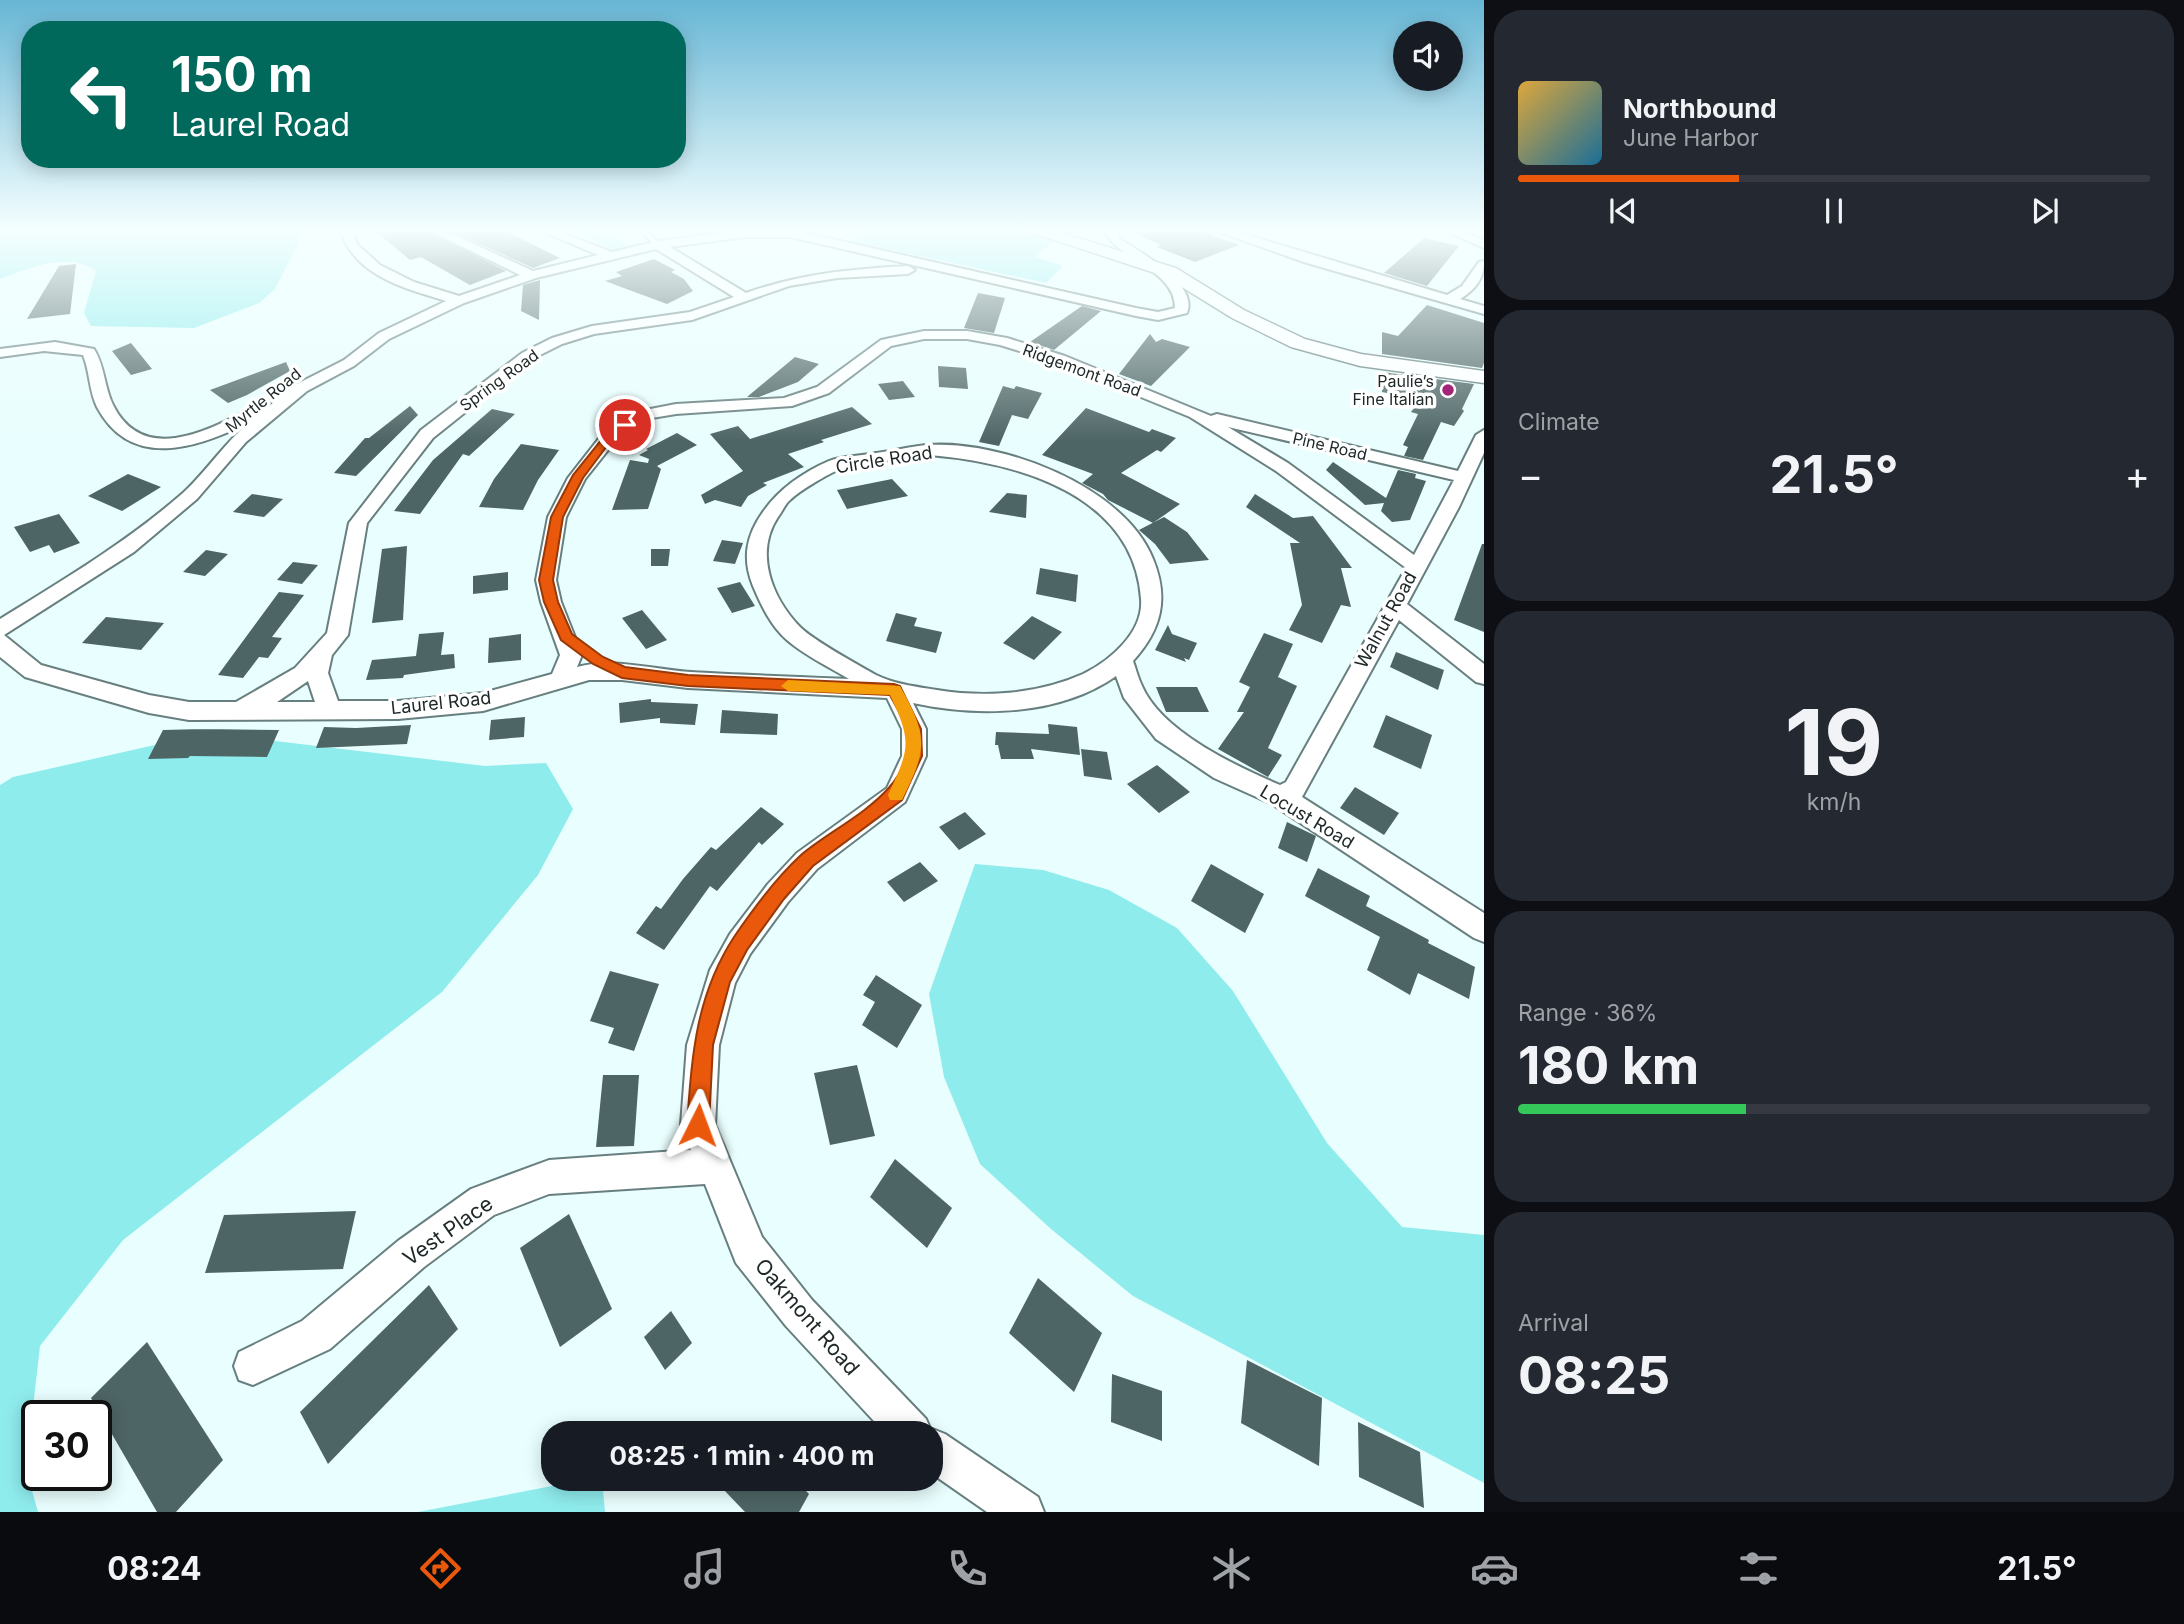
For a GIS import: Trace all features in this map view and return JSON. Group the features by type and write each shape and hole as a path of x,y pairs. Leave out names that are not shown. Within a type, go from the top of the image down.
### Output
{"street":[{"name":"Myrtle Road","path":"0,629 127,548 191,495 240,438 300,388 349,363 384,336 458,301"},
{"name":"Spring Road","path":"236,711 272,694 303,674 337,635 358,523 426,434 527,356 557,341 592,330 692,316 737,301"},
{"name":"Myrtle Road","path":"1091,301 1158,316 1182,310 1183,301"},
{"path":"1216,301 1298,343 1360,360 1484,377"},
{"path":"1451,301 1484,310"},
{"name":"Ridgemont Road","path":"561,680 571,655 551,602 546,580 557,517 577,478 610,436 640,415 676,409 786,403 823,390 886,343 924,335 967,335 1002,341 1060,359 1196,414 1282,467 1416,566"},
{"path":"0,353 49,345 74,347 89,352 95,363 105,407 123,431 144,444 185,444 228,427 300,388"},
{"name":"Pine Road","path":"1196,414 1477,456"},
{"name":"Circle Road","path":"929,450 1005,460 1059,480 1091,499 1125,530 1136,544 1150,575 1152,606 1142,637 1122,660 1090,681 1055,694 983,703 921,696 869,681 794,634 772,607 757,571 757,542 762,527 783,496 835,465 929,450"},
{"name":"Walnut Road","path":"1280,797 1295,789 1477,456"},
{"path":"1394,605 1484,676"},
{"name":"Ridgemont Road","path":"566,636 598,660 622,672"},
{"name":"Laurel Road","path":"0,642 4,649 33,671 149,704 190,711 398,710 482,702 589,673 622,672 688,680 894,690"},
{"path":"321,656 317,673 329,710"},
{"name":"Locust Road","path":"1122,660 1132,692 1164,732 1223,771 1280,797 1484,929"},
{"name":"Oakmont Road","path":"894,690 914,729 914,756 896,795 807,861 778,893 740,944 721,980 703,1045 698,1125 749,1250 799,1314 901,1421"},
{"name":"Vest Place","path":"253,1366 316,1335 411,1254 483,1201 549,1177 713,1166"},
{"path":"943,1456 1023,1512"}],"shaded area":[{"path":"88,301 262,301 194,328 91,326 84,313"},
{"path":"208,733 485,766 546,763 573,809 538,875 442,992 123,1240 40,1346 34,1400 21,1400 21,1491 32,1491 38,1512 0,1512 0,785 13,777"},
{"path":"975,864 1043,870 1109,890 1177,928 1233,991 1327,1143 1402,1227 1484,1235 1484,1483 1133,1296 1051,1229 980,1164 944,1077 929,994"},
{"path":"541,1488 541,1491 603,1491 605,1512 418,1512"}],"building":[{"path":"38,301 72,301 70,314 27,319"},
{"path":"522,301 539,301 539,320 521,311"},
{"path":"975,301 1004,301 994,333 964,328"},
{"path":"1427,305 1484,323 1482,368 1382,354 1382,332 1398,336"},
{"path":"1082,306 1101,311 1054,350 1030,342"},
{"path":"1150,334 1156,342 1162,339 1190,347 1151,386 1119,374"},
{"path":"131,343 152,369 131,375 112,351"},
{"path":"795,357 819,364 798,382 759,397 747,397"},
{"path":"286,362 290,371 228,403 210,390"},
{"path":"938,366 966,368 968,389 939,387"},
{"path":"1382,372 1474,384 1462,409 1464,411 1454,426 1441,422 1423,460 1404,456 1408,447 1403,445 1418,414 1411,412 1420,400 1382,392"},
{"path":"903,381 915,397 889,400 878,384"},
{"path":"1003,386 1014,389 1016,386 1042,393 1028,419 1012,415 999,446 979,442"},
{"path":"410,406 418,415 356,476 334,473 365,438 369,438"},
{"path":"852,407 872,424 788,454 804,467 763,483 767,485 748,496 741,507 715,500 705,504 701,495 743,471 710,434 738,426 750,439"},
{"path":"1086,408 1149,432 1152,429 1176,438 1161,452 1157,450 1121,473 1180,504 1153,523 1082,483 1093,474 1042,455"},
{"path":"492,409 515,414 469,456 463,454 420,514 394,511 433,460"},
{"path":"677,433 697,445 657,466 661,469 648,509 612,510 630,460 648,463 649,459 639,455"},
{"path":"521,444 559,450 538,480 523,510 479,507 494,479"},
{"path":"1333,462 1386,498 1398,470 1416,474 1415,478 1426,481 1410,520 1392,522 1381,511 1384,503 1365,505 1326,470"},
{"path":"128,474 161,487 122,511 88,496"},
{"path":"892,479 908,496 847,509 837,490"},
{"path":"1007,493 1027,495 1026,518 989,512"},
{"path":"252,494 283,499 264,517 233,512"},
{"path":"1255,494 1293,518 1313,516 1352,568 1341,568 1351,607 1341,605 1322,643 1289,630 1302,605 1290,543 1300,543 1246,507"},
{"path":"59,514 80,543 54,553 49,545 30,552 14,527"},
{"path":"1164,517 1187,532 1209,560 1170,564 1155,544 1139,530"},
{"path":"722,540 743,543 735,564 713,561"},
{"path":"1484,544 1484,632 1454,620"},
{"path":"407,546 403,620 372,623 382,549"},
{"path":"651,549 670,549 668,566 651,566"},
{"path":"206,550 228,554 205,576 183,572"},
{"path":"293,562 318,565 302,584 277,580"},
{"path":"1040,568 1078,575 1076,602 1036,594"},
{"path":"508,572 508,590 473,594 473,576"},
{"path":"740,582 755,606 732,613 717,588"},
{"path":"279,592 304,595 272,637 282,638 268,658 259,657 243,678 218,675"},
{"path":"642,610 667,640 646,649 622,618"},
{"path":"896,613 917,618 914,626 942,632 936,653 886,641"},
{"path":"1032,616 1062,632 1034,660 1003,643"},
{"path":"106,617 164,623 141,650 82,643"},
{"path":"1168,625 1172,634 1197,643 1189,660 1184,658 1186,662 1155,650"},
{"path":"444,632 441,655 454,654 455,668 404,675 403,678 366,680 372,660 416,656 419,634"},
{"path":"1264,633 1293,644 1278,677 1297,686 1268,748 1282,755 1268,777 1218,749 1244,712 1237,712 1250,687 1239,682"},
{"path":"521,634 521,660 488,663 489,638"},
{"path":"1396,652 1444,670 1438,690 1390,667"},
{"path":"1156,687 1197,687 1209,712 1166,712"},
{"path":"651,699 651,702 698,704 695,725 660,723 660,718 620,723 619,703"},
{"path":"722,710 778,714 777,735 720,733"},
{"path":"1386,715 1432,735 1421,769 1373,747"},
{"path":"525,717 524,737 489,740 491,720"},
{"path":"1048,724 1077,727 1080,755 1031,749 1034,759 1001,759 998,745 995,745 996,732 1049,734"},
{"path":"411,725 407,744 316,748 324,727"},
{"path":"163,730 279,730 267,757 190,756 148,759"},
{"path":"1081,749 1107,752 1112,780 1084,776"},
{"path":"1157,765 1190,792 1159,813 1127,784"},
{"path":"1355,787 1399,813 1384,835 1340,808"},
{"path":"761,807 784,824 762,845 759,842 717,891 710,886 664,950 636,933 656,906 661,909 711,847 716,850"},
{"path":"965,812 986,834 959,850 939,827"},
{"path":"1287,822 1316,836 1307,862 1278,848"},
{"path":"920,862 938,881 904,902 887,882"},
{"path":"1211,864 1264,894 1245,933 1191,901"},
{"path":"1318,868 1370,896 1366,906 1475,967 1469,999 1418,973 1410,995 1367,970 1380,937 1305,896"},
{"path":"610,971 659,984 634,1051 608,1043 614,1028 590,1021"},
{"path":"876,975 922,1005 897,1048 862,1025 875,1002 863,995"},
{"path":"857,1065 875,1136 830,1145 814,1073"},
{"path":"603,1075 639,1075 634,1146 596,1147"},
{"path":"895,1159 952,1208 927,1248 870,1197"},
{"path":"356,1211 343,1269 205,1273 224,1215"},
{"path":"569,1214 612,1309 560,1347 520,1248"},
{"path":"1038,1278 1102,1333 1074,1392 1009,1333"},
{"path":"429,1285 458,1329 328,1464 300,1412"},
{"path":"671,1311 692,1343 665,1370 644,1337"},
{"path":"147,1342 223,1460 176,1512 157,1512 112,1434 112,1400 91,1398"},
{"path":"1247,1360 1322,1398 1319,1466 1241,1423"},
{"path":"1112,1374 1162,1391 1162,1441 1111,1422"},
{"path":"1358,1422 1420,1452 1424,1508 1359,1477"},
{"path":"725,1491 806,1491 809,1494 799,1512 745,1512"}],"slow traffic":[{"path":"788,686 894,690 914,729 914,756 896,795"}],"place":[{"name":"Paulie’s Fine Italian","path":"1448,390"}],"route":[{"path":"625,425 610,436 577,478 557,517 546,580 551,602 566,636 598,660 622,672 688,680 894,690 914,729 914,756 896,795 807,861 778,893 740,944 721,980 703,1045 698,1125"}]}
